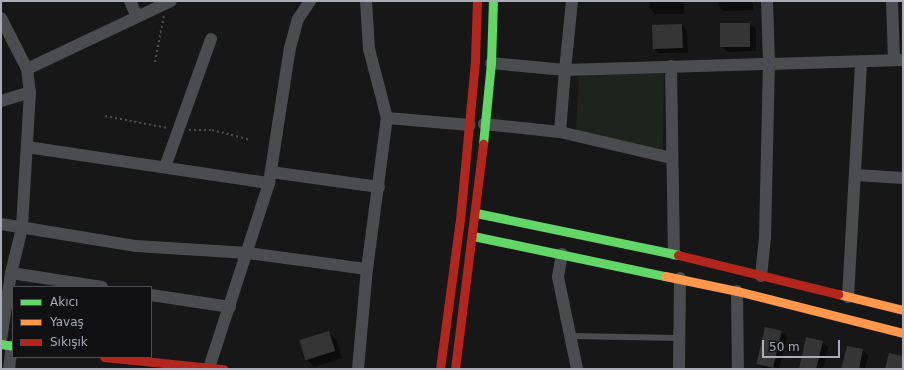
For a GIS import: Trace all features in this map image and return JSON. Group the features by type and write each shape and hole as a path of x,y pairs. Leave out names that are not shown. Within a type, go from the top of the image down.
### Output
{"street":[{"path":"130,1 137,17"},
{"path":"209,368 248,253 270,178 290,48 298,19 310,1"},
{"path":"358,369 367,269 387,118 369,49 366,1"},
{"path":"440,369 460,220 470,125 477,1"},
{"path":"455,369 476,213 491,63 493,1"},
{"path":"560,132 572,1"},
{"path":"761,276 766,238 769,62 767,1"},
{"path":"491,63 565,70 769,62 898,60 892,1"},
{"path":"27,69 169,2"},
{"path":"1,18 27,69 30,92 22,228 11,273 7,344 9,369"},
{"path":"165,167 211,39"},
{"path":"848,297 856,175 861,61"},
{"path":"671,66 674,254"},
{"path":"1,101 30,92"},
{"path":"387,118 470,125"},
{"path":"484,124 560,132 672,158"},
{"path":"27,147 165,167 379,187"},
{"path":"856,175 903,178"},
{"path":"476,213 674,254 903,310"},
{"path":"1,224 136,246 248,253 367,269"},
{"path":"473,236 680,278 903,333"},
{"path":"562,254 558,277 577,369"},
{"path":"11,273 96,286"},
{"path":"679,369 680,278"},
{"path":"737,291 738,369"},
{"path":"152,295 230,307"},
{"path":"109,358 151,366 223,369"}],"lane":[{"path":"570,336 680,338"}],"path":[{"path":"155,62 169,2"},
{"path":"105,116 178,130 212,130 251,140"}],"shaded area":[{"path":"664,73 663,152 576,130 579,74"}],"building":[{"path":"720,23 750,23 750,47 720,47"},
{"path":"682,24 683,48 653,49 652,25"},
{"path":"765,327 782,331 773,368 756,364"},
{"path":"329,331 335,351 305,360 299,340"},
{"path":"806,337 823,341 816,369 799,369"},
{"path":"847,346 863,349 859,369 841,369"},
{"path":"889,353 903,356 903,369 885,369"}],"traffic: fast":[{"path":"483,144 491,63 493,1"},
{"path":"476,213 678,255"},
{"path":"473,236 665,276"},
{"path":"1,344 12,346"}],"traffic: slow":[{"path":"665,276 737,291 903,333"},
{"path":"838,294 903,310"}],"traffic: jam":[{"path":"440,369 460,220 475,60 477,1"},
{"path":"455,369 483,144"},
{"path":"678,255 838,294"},
{"path":"114,358 223,369"}]}
